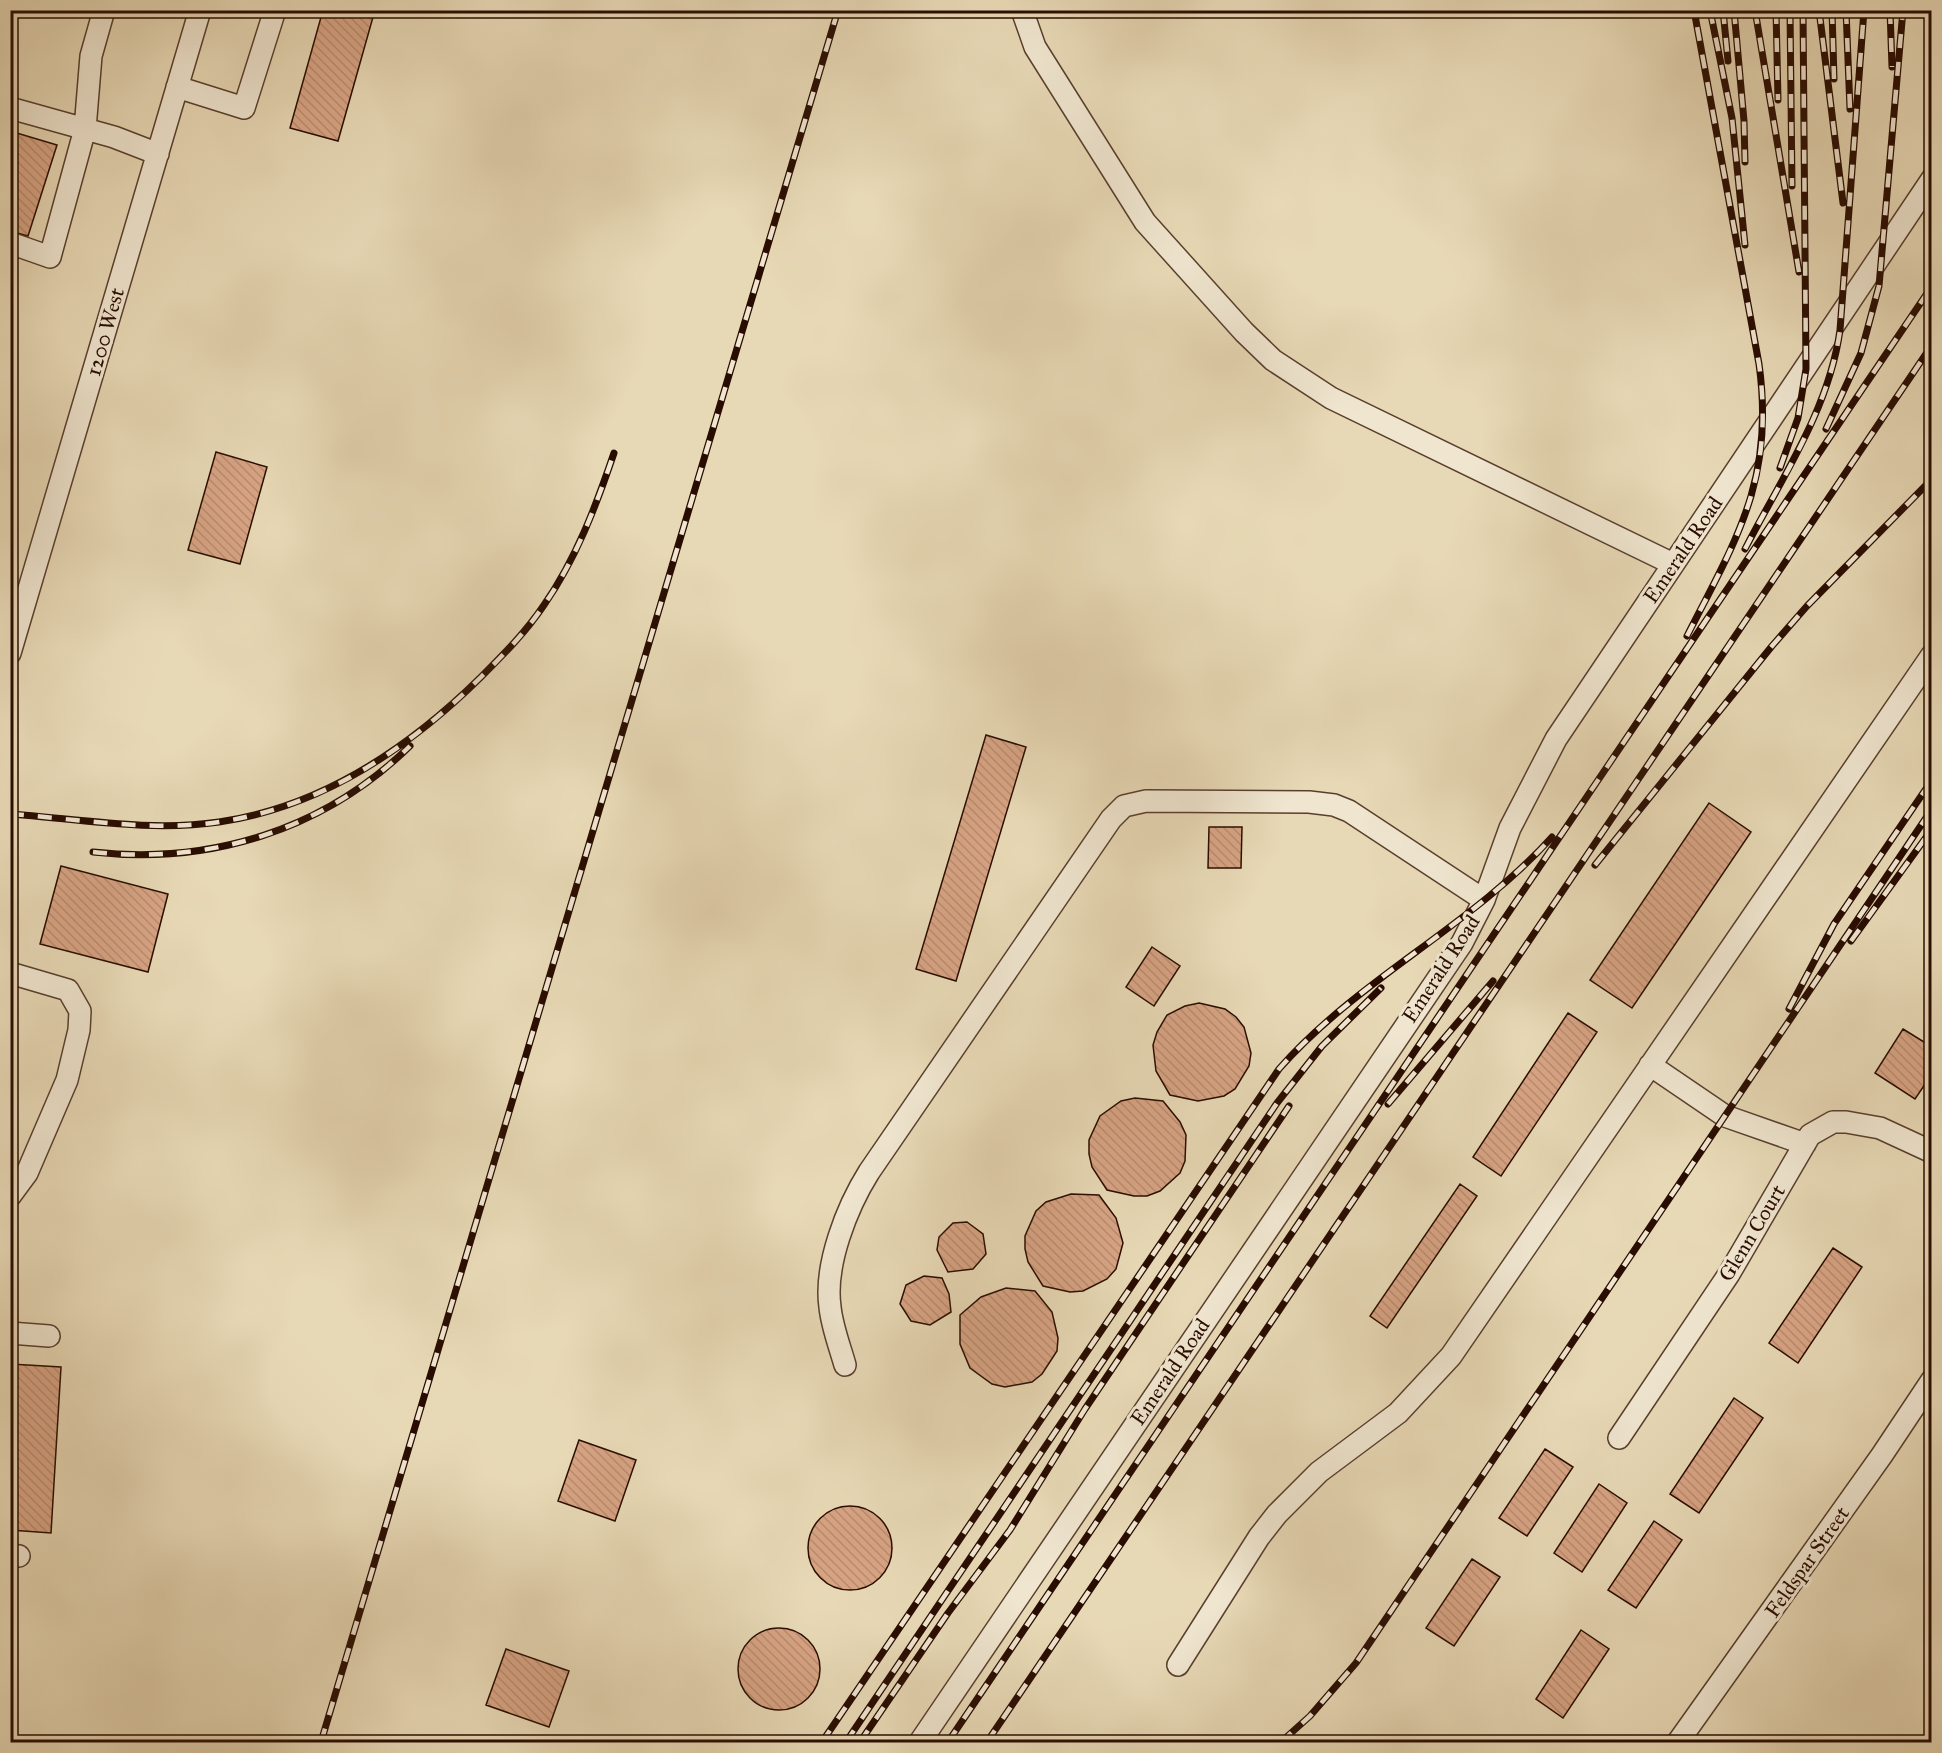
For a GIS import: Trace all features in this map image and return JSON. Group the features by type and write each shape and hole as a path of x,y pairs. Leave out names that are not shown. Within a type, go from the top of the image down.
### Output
{"street":[{"path":"10,243 50,256 86,129 91,56 104,10"},
{"name":"1200 West","path":"10,653 200,10"},
{"path":"177,87 244,108 275,10"},
{"path":"1022,10 1035,47 1145,222 1244,332 1273,360 1330,398 1673,564"},
{"path":"10,108 86,129 158,154"},
{"name":"Emerald Road","path":"920,1743 1462,943 1484,900 1510,828 1542,764 1673,564 1932,179"},
{"path":"1178,1665 1259,1537 1277,1514 1319,1472 1398,1413 1451,1356 1932,655"},
{"path":"845,1365 830,1310 829,1284 842,1233 857,1193 1111,819 1124,806 1146,801 1309,802 1334,805 1363,819 1484,900"},
{"path":"10,973 68,990 80,1011 79,1030 67,1080 27,1173 10,1196"},
{"path":"1650,1065 1725,1116 1805,1144"},
{"name":"Glenn Court","path":"1620,1438 1729,1274 1805,1144 1821,1127 1833,1122 1846,1122 1880,1128 1932,1152"},
{"path":"10,1333 49,1336"},
{"name":"Feldspar Street","path":"1678,1743 1882,1455 1932,1380"}],"building":[{"path":"323,10 375,10 338,141 290,128"},
{"path":"10,131 57,145 28,236 10,231"},
{"path":"216,452 267,467 240,564 188,550"},
{"path":"986,735 1026,747 956,981 916,969"},
{"path":"1709,803 1751,832 1632,1008 1590,980"},
{"path":"1209,827 1242,827 1241,868 1208,868"},
{"path":"61,866 168,894 148,972 40,944"},
{"path":"1152,947 1180,966 1154,1006 1126,987"},
{"path":"1199,1003 1225,1009 1236,1017 1244,1027 1251,1053 1249,1066 1235,1089 1224,1096 1198,1101 1170,1095 1156,1071 1153,1045 1157,1032 1167,1015 1185,1006"},
{"path":"1568,1013 1597,1032 1501,1176 1473,1157"},
{"path":"1903,1029 1932,1047 1932,1074 1915,1099 1875,1073"},
{"path":"1135,1098 1163,1101 1180,1122 1186,1135 1185,1161 1180,1173 1160,1191 1147,1196 1134,1196 1107,1190 1092,1167 1089,1154 1089,1140 1100,1116 1121,1101"},
{"path":"1460,1184 1477,1196 1387,1328 1370,1316"},
{"path":"1071,1194 1099,1195 1116,1218 1123,1243 1116,1269 1107,1279 1083,1291 1070,1292 1043,1286 1028,1262 1025,1236 1036,1211 1046,1202"},
{"path":"967,1222 983,1234 986,1254 973,1269 948,1272 937,1250 939,1237 953,1223"},
{"path":"1833,1248 1862,1267 1798,1363 1769,1343"},
{"path":"924,1276 942,1278 949,1294 951,1312 930,1325 911,1321 900,1304 906,1285"},
{"path":"1006,1288 1035,1291 1052,1312 1058,1338 1057,1351 1042,1374 1032,1382 1005,1387 992,1384 970,1368 960,1344 960,1315 981,1297"},
{"path":"10,1364 61,1367 51,1533 10,1530"},
{"path":"1734,1398 1763,1418 1699,1513 1670,1494"},
{"path":"579,1440 636,1460 615,1521 558,1501"},
{"path":"1545,1449 1573,1467 1527,1536 1499,1518"},
{"path":"1599,1484 1627,1503 1582,1572 1554,1553"},
{"path":"850,1506 873,1513 885,1525 892,1548 885,1571 873,1583 850,1590 827,1583 815,1571 808,1548 815,1525 827,1513"},
{"path":"1654,1521 1682,1540 1636,1608 1608,1590"},
{"path":"1472,1559 1500,1577 1454,1646 1426,1628"},
{"path":"771,1628 787,1628 802,1635 813,1646 820,1661 817,1685 808,1698 787,1710 771,1710 756,1703 745,1692 738,1677 738,1661 745,1646 756,1635"},
{"path":"1581,1630 1609,1649 1563,1718 1536,1699"},
{"path":"506,1649 569,1671 549,1727 486,1705"}],"railway":[{"path":"321,1742 838,10"},
{"path":"1687,636 1722,568 1748,506 1762,441 1763,405 1759,364 1694,10"},
{"path":"1710,10 1732,118 1745,245"},
{"path":"1723,10 1728,61"},
{"path":"1734,10 1744,121 1745,162"},
{"path":"1755,10 1799,272"},
{"path":"1776,10 1778,100"},
{"path":"1790,10 1792,186"},
{"path":"1780,468 1798,418 1806,369 1803,10"},
{"path":"1819,10 1843,203"},
{"path":"1832,10 1834,79"},
{"path":"1846,10 1850,109"},
{"path":"1745,549 1815,416 1834,360 1840,330 1864,10"},
{"path":"1890,10 1892,67"},
{"path":"1826,429 1861,353 1879,286 1903,10"},
{"path":"948,1742 1932,286"},
{"path":"987,1742 1932,345"},
{"path":"10,814 115,824 167,826 219,822 293,803 328,789 361,771 393,751 453,703 498,660 530,625 575,551 614,453"},
{"path":"1595,865 1772,646 1807,606 1932,479"},
{"path":"93,852 137,855 180,853 222,846 264,835 303,820 341,800 377,775 410,746"},
{"path":"1789,1009 1834,924 1932,780"},
{"path":"1281,1742 1310,1716 1356,1663 1932,809"},
{"path":"1851,941 1932,829"},
{"path":"822,1742 1279,1069 1344,1007 1487,898 1521,869 1552,837"},
{"path":"1388,1104 1493,981"},
{"path":"846,1742 1277,1103 1322,1046 1381,988"},
{"path":"860,1742 948,1613 1010,1530 1085,1409 1289,1106"}]}
